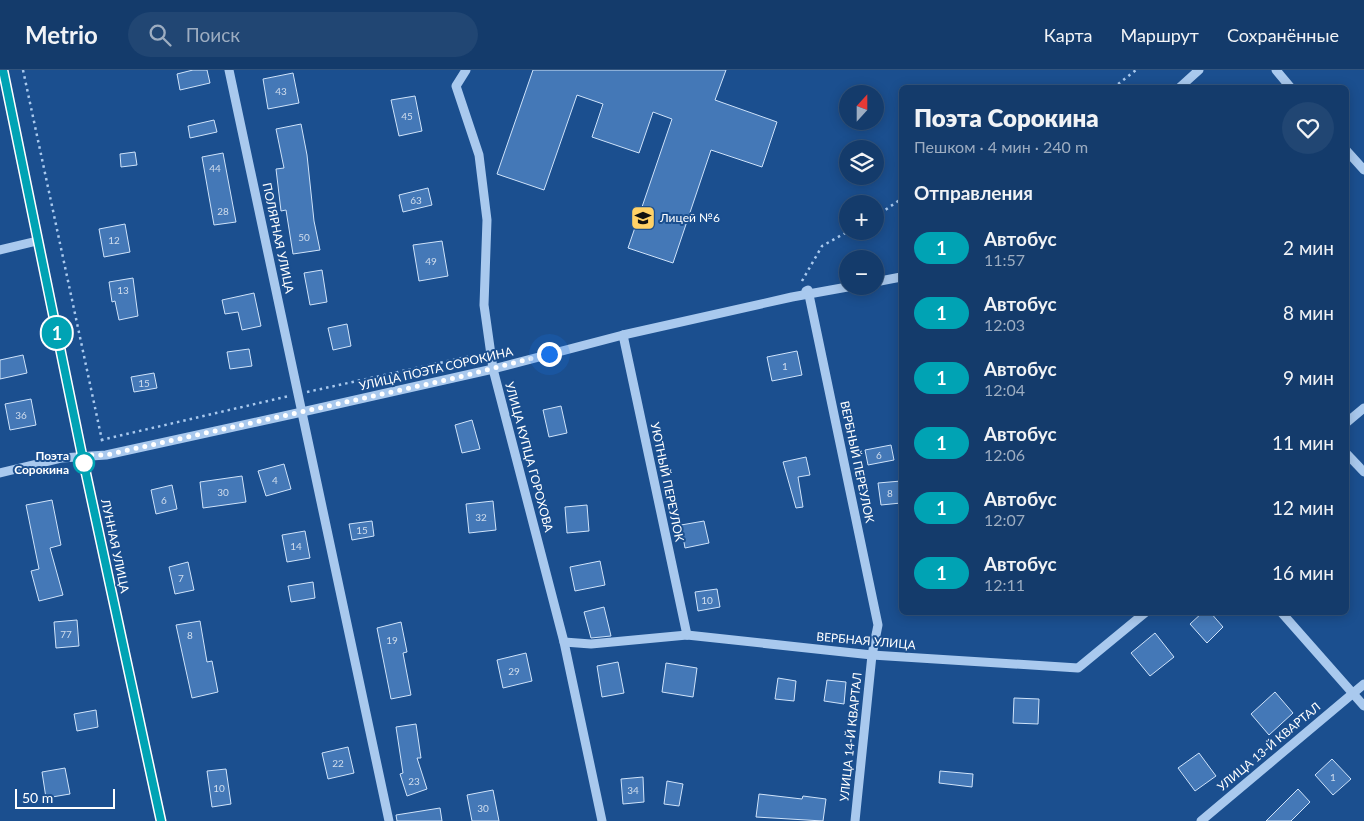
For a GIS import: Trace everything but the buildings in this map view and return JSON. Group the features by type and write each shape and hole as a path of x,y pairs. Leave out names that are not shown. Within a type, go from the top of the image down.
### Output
{"street":[{"name":"ЛУННАЯ УЛИЦА","path":"4,70 37,241 161,821"},
{"name":"ПОЛЯРНАЯ УЛИЦА","path":"229,70 389,821"},
{"name":"УЛИЦА КУПЦА ГОРОХОВА","path":"466,70 456,86 479,155 487,220 484,305 493,369 564,642 602,821"},
{"path":"1182,85 1199,70"},
{"path":"1276,70 1288,85"},
{"path":"1349,153 1364,170"},
{"path":"0,250 37,241"},
{"path":"884,280 899,277"},
{"name":"УЛИЦА ПОЭТА СОРОКИНА","path":"0,473 82,455 106,455 302,412 493,369 623,335 792,297 839,289"},
{"name":"ВЕРБНЫЙ ПЕРЕУЛОК","path":"792,297 808,290 878,625 872,655"},
{"name":"УЮТНЫЙ ПЕРЕУЛОК","path":"623,335 687,635"},
{"path":"1349,420 1364,408"},
{"path":"1349,456 1364,472"},
{"name":"ВЕРБНАЯ УЛИЦА","path":"564,642 591,644 687,635 872,655 1078,668 1142,615"},
{"path":"1284,615 1364,706"},
{"name":"УЛИЦА 14-Й КВАРТАЛ","path":"855,821 872,655"},
{"name":"УЛИЦА 13-Й КВАРТАЛ","path":"1201,821 1364,684"}],"path":[{"path":"23,70 106,455"},
{"path":"1117,85 1136,70"},
{"path":"884,211 899,200"},
{"path":"792,297 822,246 839,237"}],"bus line":[{"name":"1","path":"3,70 82,455 161,821"}],"place":[{"name":"Лицей №6","path":"643,218"},
{"name":"Поэта Сорокина","path":"84,463"}],"route":[{"path":"84,463 82,455 106,455 455,378 549,354"}]}
